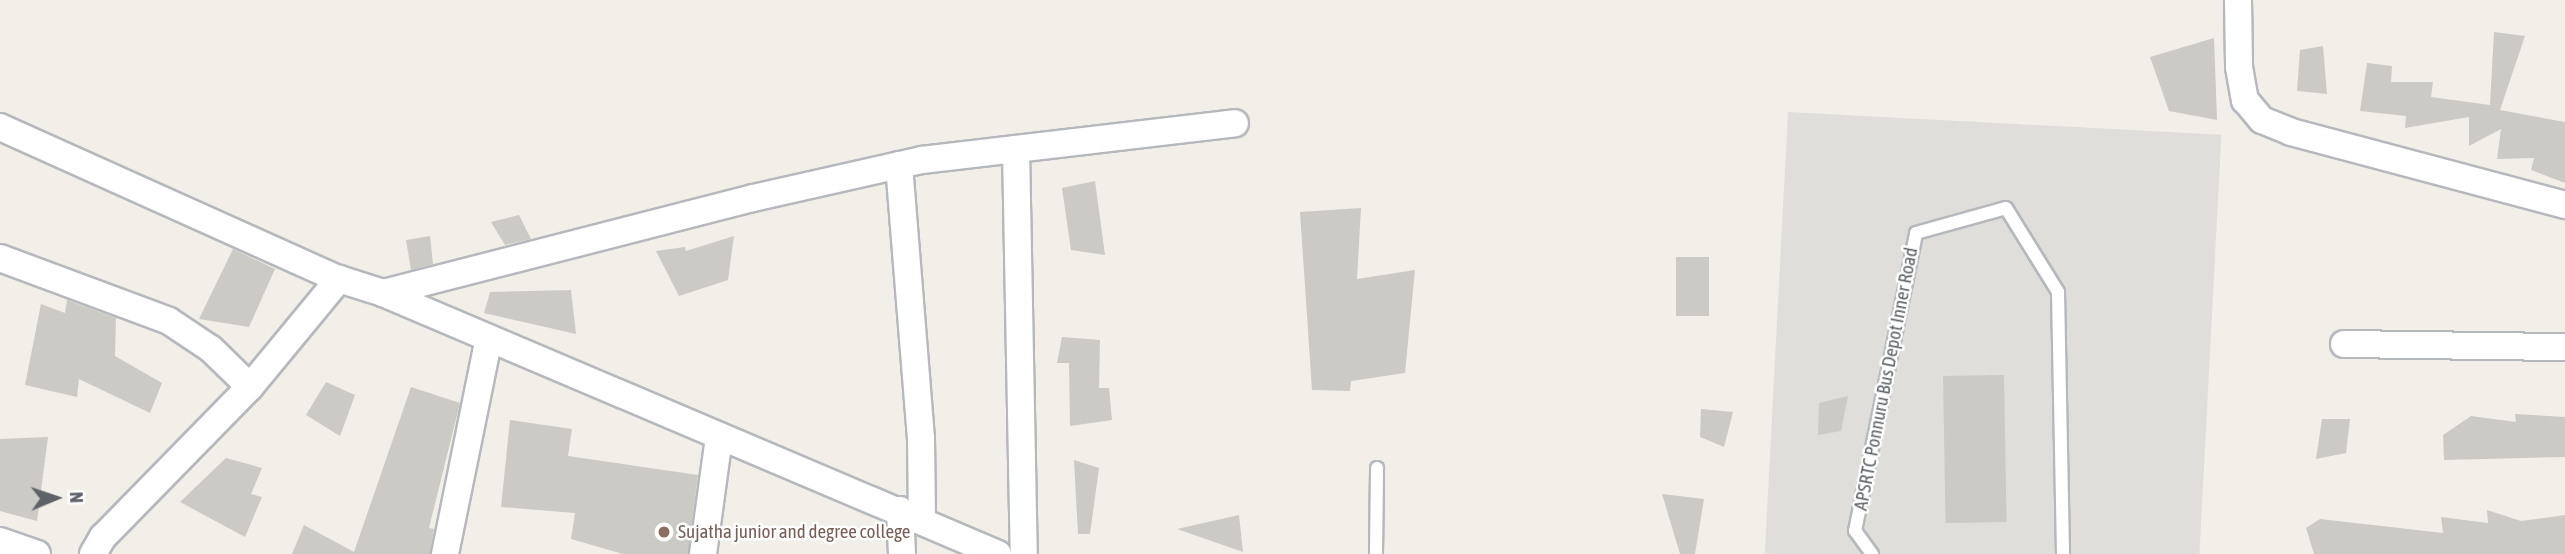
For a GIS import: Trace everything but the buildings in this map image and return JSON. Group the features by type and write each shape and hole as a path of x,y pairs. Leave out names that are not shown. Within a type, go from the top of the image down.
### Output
{"street":[{"path":"2238,0 2239,67 2245,100 2262,120 2291,132 2565,205"},
{"path":"383,293 899,165 1235,123"},
{"path":"0,127 339,279 383,293 998,554"},
{"path":"1016,149 1024,554"},
{"path":"899,165 921,438 911,515 902,554"},
{"path":"0,258 169,321 211,349 250,387"},
{"path":"93,554 103,537 250,387 339,279"},
{"path":"445,554 489,338"},
{"path":"2344,344 2565,347"},
{"path":"703,554 719,437"},
{"path":"0,541 37,554"}],"lane":[{"name":"APSRTC Ponnuru Bus Depot Inner Road","path":"1872,554 1855,531 1916,233 2006,208 2058,292 2063,554"},
{"path":"1376,554 1377,468"}],"shaded area":[{"path":"1788,112 2221,135 2199,554 1765,553"}],"place":[{"name":"Sujatha junior and degree college","path":"664,532"}]}
